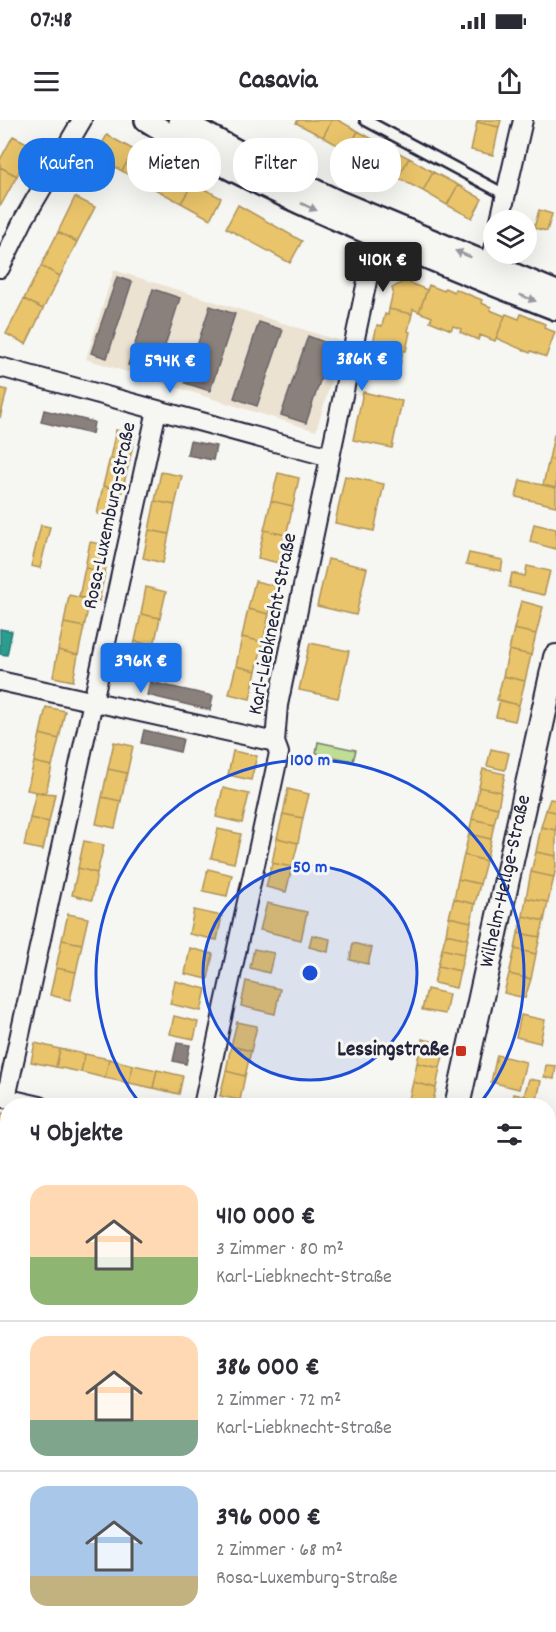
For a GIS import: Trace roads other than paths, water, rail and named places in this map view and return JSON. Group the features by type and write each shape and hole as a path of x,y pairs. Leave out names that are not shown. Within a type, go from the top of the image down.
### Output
{"main road":[{"name":"Wilhelm-Hellge-Straße","path":"459,1098 556,657"}],"street":[{"path":"0,267 24,219 82,120"},
{"path":"146,120 172,137 309,207 483,262"},
{"path":"180,120 378,228"},
{"path":"502,210 523,120"},
{"name":"Karl-Liebknecht-Straße","path":"205,1098 279,753 275,742 278,705 378,228"},
{"path":"488,264 556,292"},
{"path":"488,264 556,309"},
{"name":"Rosa-Luxemburg-Straße","path":"0,367 330,457"},
{"name":"Rosa-Luxemburg-Straße","path":"3,1097 158,410"},
{"path":"0,681 275,742"}],"lane":[{"path":"365,120 506,195"}],"place":[{"name":"Lessingstraße","path":"461,1051"}]}
